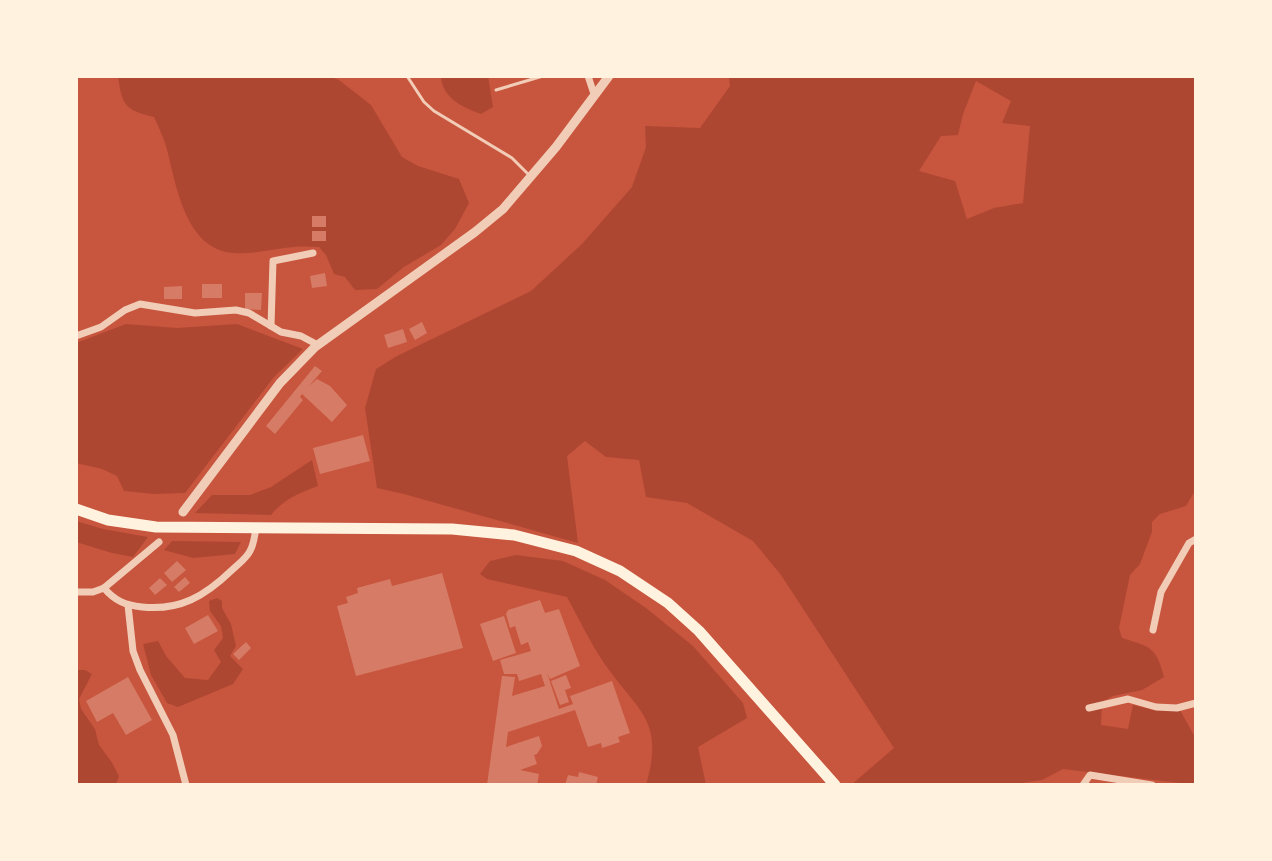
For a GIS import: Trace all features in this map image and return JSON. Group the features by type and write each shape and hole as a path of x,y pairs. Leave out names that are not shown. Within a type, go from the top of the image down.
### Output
{"highway":[{"path":"76,509 108,520 156,527 452,529 514,535 576,551 620,571 668,603 699,631 835,785"}],"street":[{"path":"588,76 594,94"},
{"path":"183,512 280,383 318,345 503,209 532,178 609,76"},
{"path":"271,326 273,261 313,253"},
{"path":"76,336 101,327 125,310 140,304 195,313 236,310 249,313 281,332 301,336 318,345"},
{"path":"104,588 114,600 128,605 158,609 193,600 224,578 246,557 256,527"},
{"path":"1153,630 1161,592 1189,543 1196,539"},
{"path":"76,592 93,592 104,588 159,542"},
{"path":"128,605 133,651 173,735 186,785"},
{"path":"1089,708 1128,699 1156,707 1177,708 1196,703"},
{"path":"1083,785 1090,775 1152,785"}],"lane":[{"path":"407,76 424,102 434,111 512,158 532,178"},
{"path":"496,90 543,76"}],"shaded area":[{"path":"118,76 329,76 371,105 402,157 418,166 459,179 469,203 455,229 441,245 404,267 377,289 355,290 345,277 334,274 319,247 241,253 216,249 203,240 185,212 165,142 154,117 127,105 121,94"},
{"path":"441,76 488,76 493,107 481,114 460,105 445,90"},
{"path":"729,76 1196,76 1196,489 1186,506 1160,514 1152,522 1152,532 1140,564 1130,575 1119,628 1122,638 1155,653 1164,677 1142,690 1113,696 1102,702 1101,725 1128,729 1133,705 1153,710 1180,710 1196,739 1196,785 1063,769 1042,780 1023,785 851,785 894,748 781,575 753,541 687,503 646,497 639,460 606,457 585,441 567,456 578,543 377,488 365,408 376,369 531,291 582,244 632,187 646,147 645,126 700,128 730,86","holes":["976,81 1011,101 1002,123 1030,126 1023,203 994,208 967,219 955,181 919,171 941,136 958,135"]},
{"path":"126,324 177,328 237,324 303,349 274,377 185,493 124,491 117,476 76,463 76,343"},
{"path":"312,460 318,486 292,497 271,515 195,513 212,495 250,495 271,487"},
{"path":"76,521 148,537 133,557 112,553 76,542"},
{"path":"172,541 241,542 235,554 193,558 164,550"},
{"path":"516,555 563,561 605,580 693,646 743,703 747,718 698,747 706,785 646,785 652,745 645,718 604,663 567,597 487,579 480,574 490,561"},
{"path":"217,598 222,601 236,646 230,656 243,669 233,684 178,707 167,703 151,675 143,644 158,641 185,678 208,680 221,662 214,650 223,638 221,626 210,611 209,601"},
{"path":"76,670 92,674 79,699 81,709 119,776 116,785 76,785"}],"building":[{"path":"312,216 326,216 326,227 312,227"},
{"path":"312,231 326,231 326,241 312,241"},
{"path":"325,273 327,286 312,288 310,276"},
{"path":"202,284 222,284 222,298 202,298"},
{"path":"182,286 182,299 164,299 164,287"},
{"path":"245,293 262,293 261,310 245,309"},
{"path":"422,322 427,333 415,340 409,329"},
{"path":"403,329 407,342 388,348 384,335"},
{"path":"315,366 322,371 309,386 317,379 330,386 347,405 332,422 302,394 300,397 303,400 275,434 266,426"},
{"path":"363,435 370,461 320,474 313,448"},
{"path":"177,561 186,570 172,582 164,573"},
{"path":"442,573 463,648 356,676 337,606 348,603 346,597 358,593 357,588 390,579 392,586"},
{"path":"185,577 190,583 179,592 174,587"},
{"path":"160,578 167,585 155,595 149,588"},
{"path":"540,600 545,613 559,609 580,666 550,679 547,673 559,709 573,704 570,696 612,681 630,733 618,737 620,742 602,748 601,743 588,747 575,710 508,732 506,747 539,736 542,746 534,755 537,764 520,770 539,774 537,785 487,785 502,676 515,677 512,696 545,686 541,674 519,681 517,674 504,674 500,660 531,651 528,642 521,645 515,626 510,628 506,614 508,610"},
{"path":"208,615 218,631 194,644 185,628"},
{"path":"504,616 516,653 493,661 480,624"},
{"path":"246,642 251,648 239,660 233,654"},
{"path":"566,675 571,688 565,690 569,702 560,705 551,681"},
{"path":"128,677 152,720 126,735 113,713 97,722 86,701"},
{"path":"579,772 598,777 596,785 565,785 568,775 578,777"}]}
